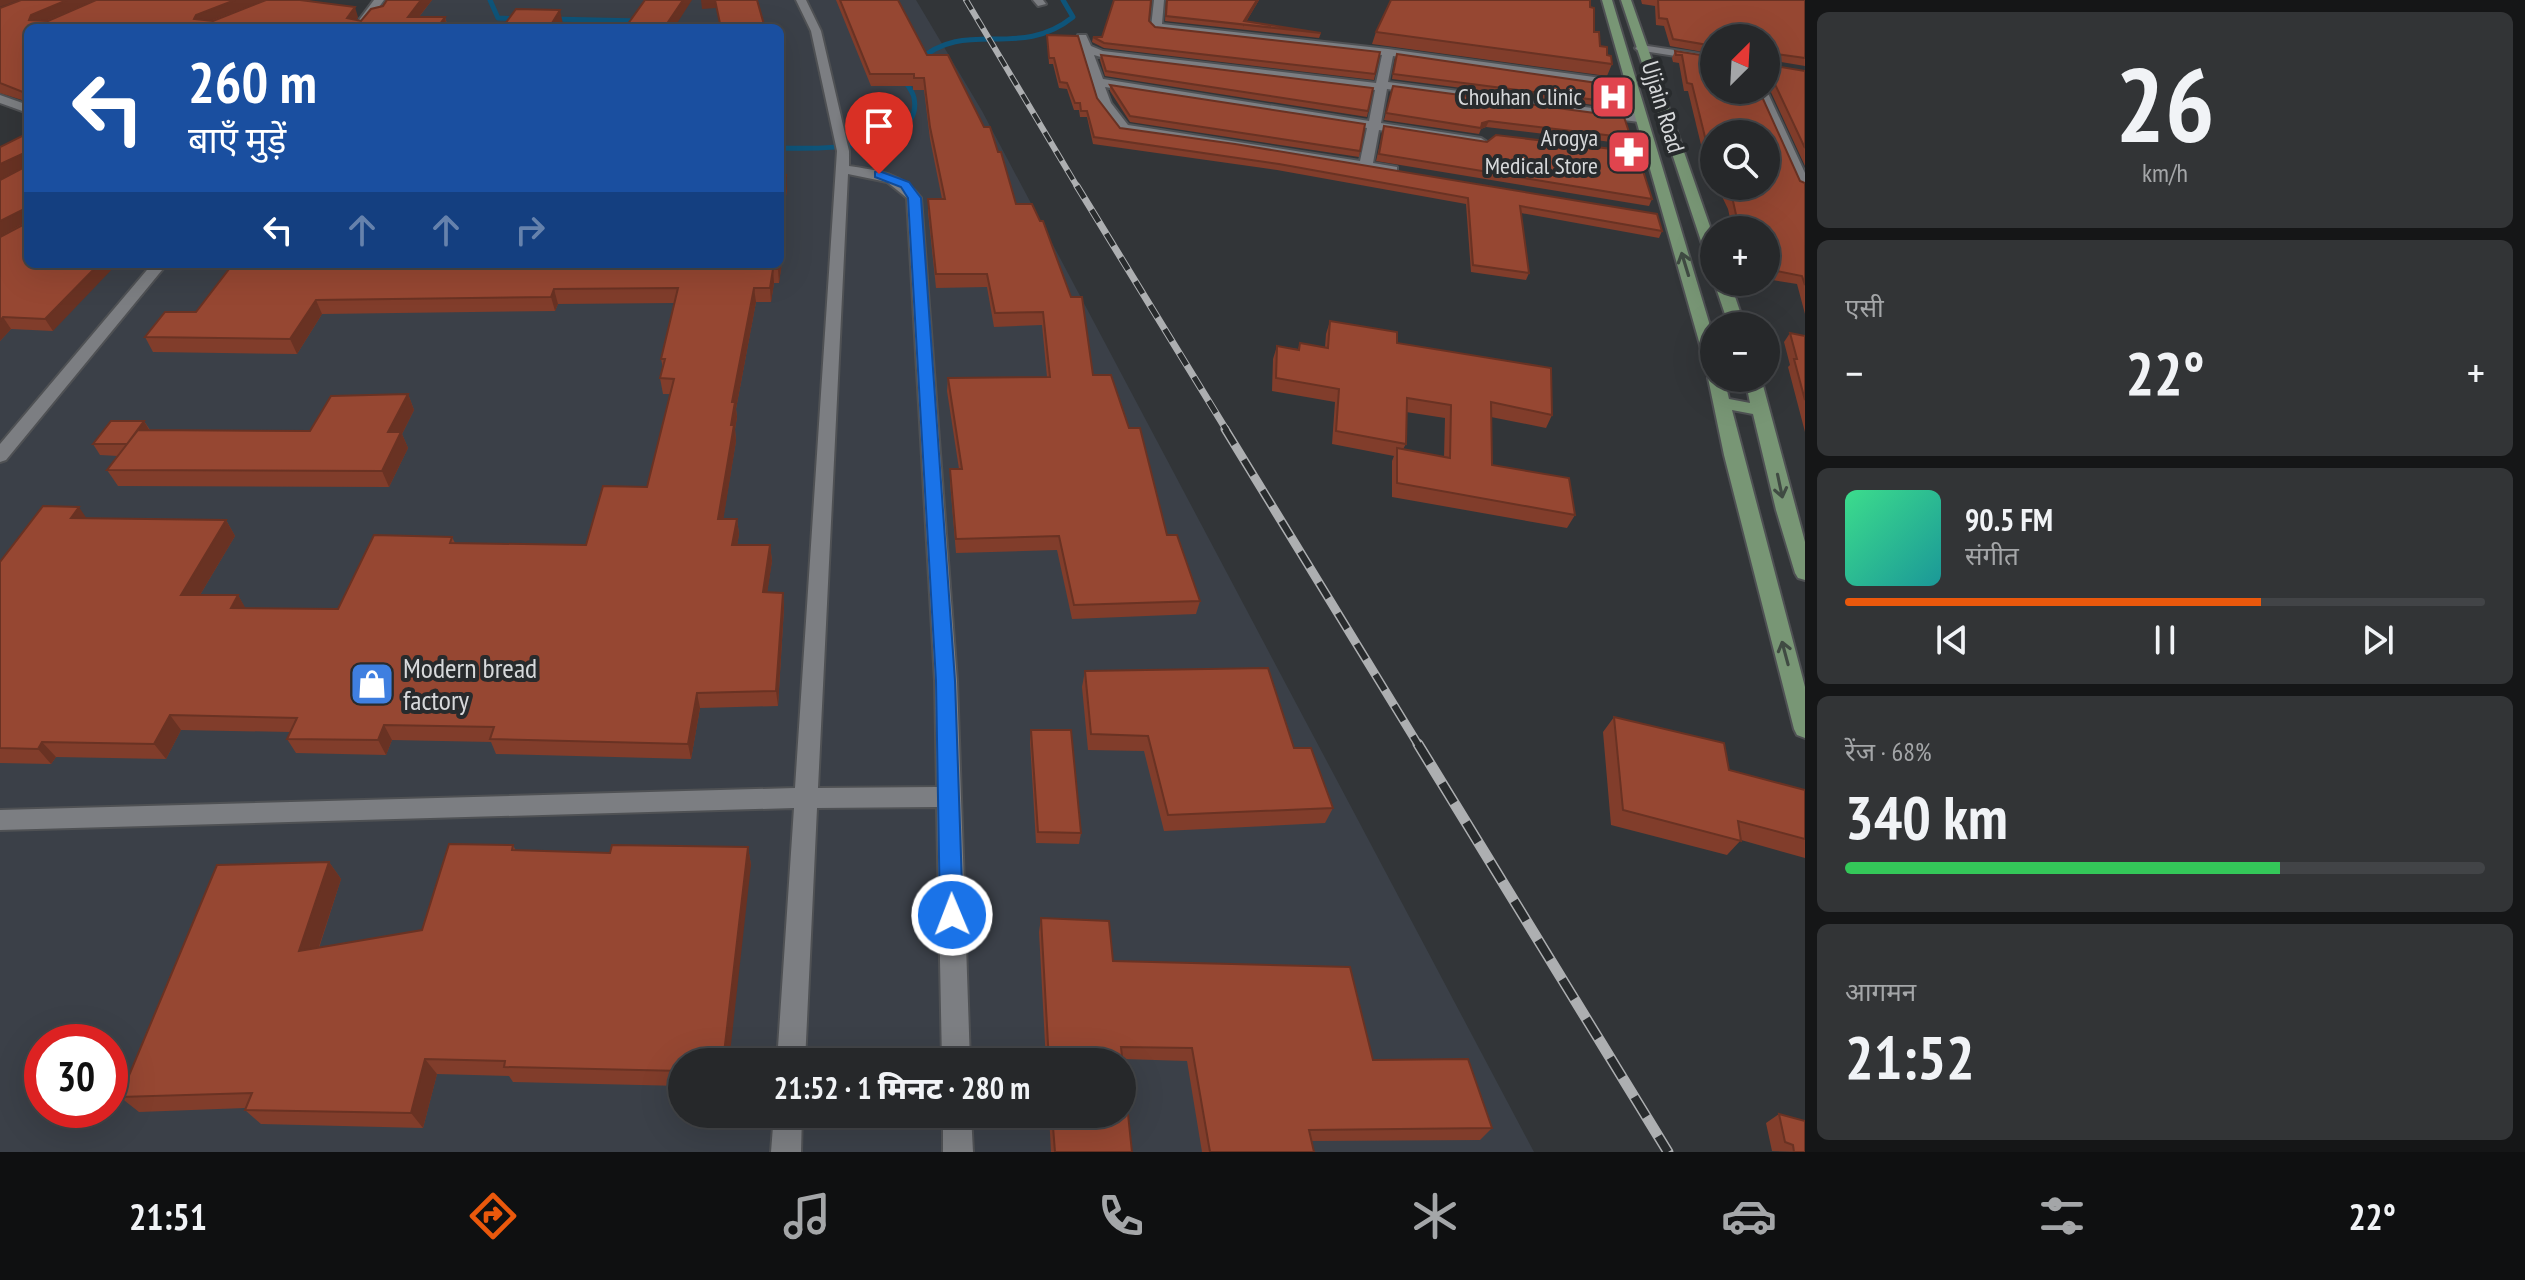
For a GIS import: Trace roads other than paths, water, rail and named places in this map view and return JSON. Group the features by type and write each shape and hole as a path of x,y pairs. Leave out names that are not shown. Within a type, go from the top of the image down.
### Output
{"main road":[{"name":"Ujjain Road","path":"1607,0 1652,154 1664,216 1700,324"},
{"name":"Ujjain Road","path":"1626,0 1700,219"},
{"path":"1719,392 1805,729"},
{"path":"1757,392 1785,510 1805,573"},
{"path":"1722,403 1763,410"}],"street":[{"path":"361,24 379,0"},
{"path":"792,1048 842,150 816,31 801,0"},
{"path":"1159,0 1156,27 1388,52 1631,86"},
{"path":"1412,174 1124,128 1105,103 1084,42 1101,54 1381,87 1391,85 1639,118"},
{"path":"1641,48 1700,57"},
{"path":"1366,166 1388,52"},
{"path":"1098,82 1375,125 1486,138 1501,136"},
{"path":"4,104 24,99"},
{"path":"4,104 24,108"},
{"path":"1767,104 1805,188"},
{"path":"842,150 879,174 905,185 914,198 946,681 956,1048"},
{"path":"1637,152 1652,154"},
{"path":"0,456 157,268"},
{"path":"0,820 808,798 949,797"},
{"path":"786,1152 787,1128"},
{"path":"957,1128 958,1152"}],"waterway":[{"path":"490,0 498,18 520,19"},
{"path":"918,61 936,48 955,42 1013,39 1053,30 1073,17 1063,0"},
{"path":"551,19 640,21"},
{"path":"784,148 862,144 902,129 913,116 914,98 901,76"}],"railway":[{"path":"966,0 1078,188"},
{"path":"1077,186 1227,431"},
{"path":"1225,429 1419,746"},
{"path":"1418,744 1668,1152"}],"place":[{"name":"Chouhan Clinic","path":"1613,97"},
{"name":"Arogya Medical Store","path":"1629,152"},
{"name":"Modern bread factory","path":"372,684"}]}
